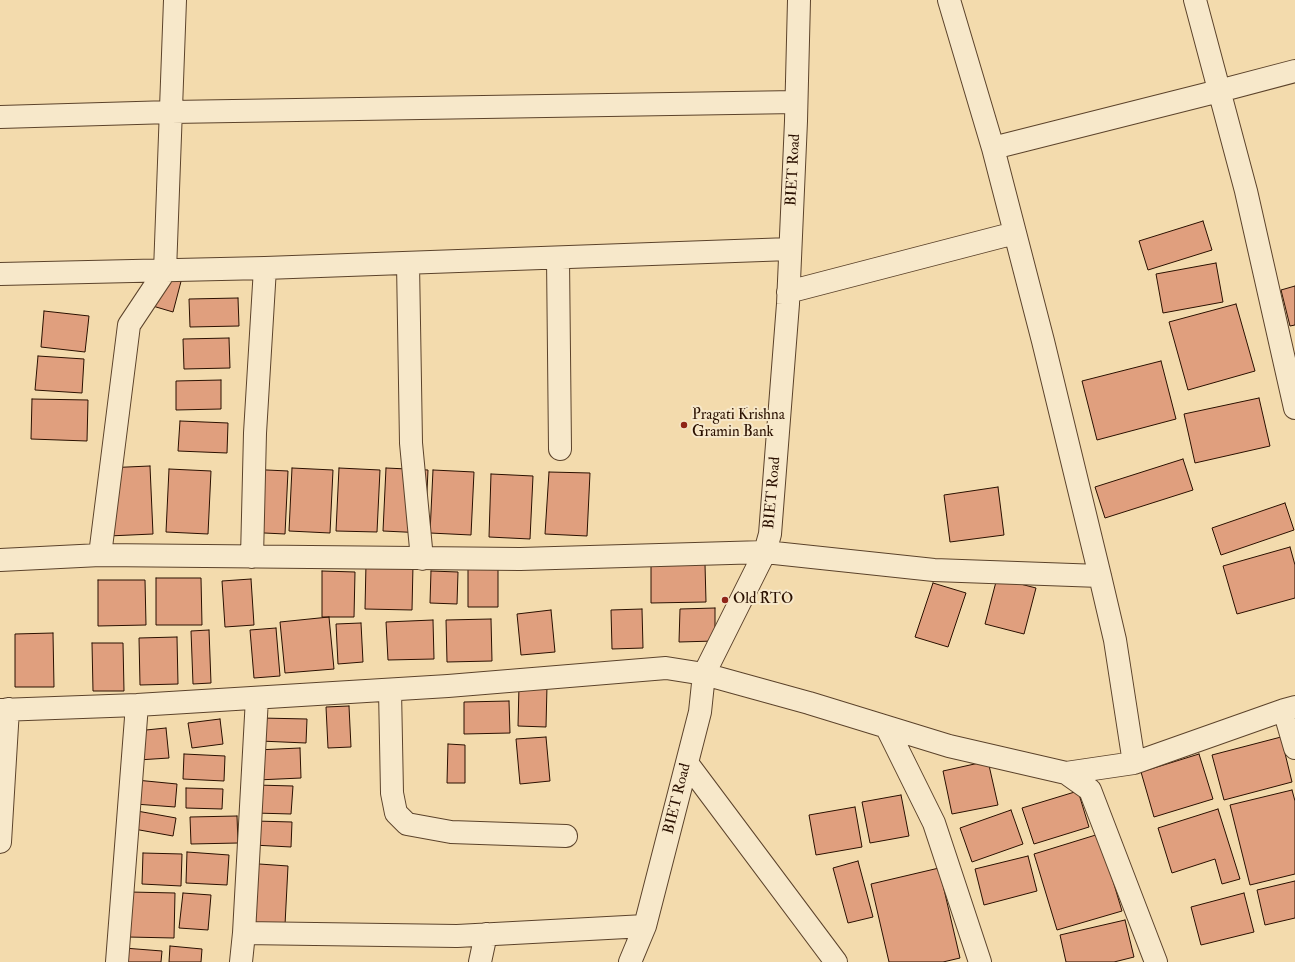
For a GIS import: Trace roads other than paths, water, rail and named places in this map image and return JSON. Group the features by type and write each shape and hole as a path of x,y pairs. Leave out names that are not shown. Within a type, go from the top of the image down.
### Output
{"street":[{"path":"100,555 129,324 165,271 175,0"},
{"name":"BIET Road","path":"630,962 645,926 700,712 704,674 764,552 770,534 788,292 799,0"},
{"path":"949,0 994,148 1100,576 1115,640 1134,763"},
{"path":"1195,0 1246,191 1295,408"},
{"path":"994,148 1295,71"},
{"path":"0,117 171,112 796,102"},
{"path":"788,292 1015,233"},
{"path":"0,274 265,268 790,249"},
{"path":"558,258 560,449"},
{"path":"408,263 412,443 422,559"},
{"path":"252,557 255,433 265,268"},
{"path":"0,560 100,555 520,560 764,552 934,570 1100,576"},
{"path":"0,842 4,710 137,705 390,690 666,668 704,674 809,703 949,746 1066,773 1134,763 1289,708 1295,748"},
{"path":"390,690 392,794 396,813 407,824 451,832 566,836"},
{"path":"241,962 244,933 257,698"},
{"path":"117,962 137,705"},
{"path":"887,728 934,823 980,962"},
{"path":"687,762 836,962"},
{"path":"1066,773 1090,790 1156,962"},
{"path":"244,933 457,936 645,926"},
{"path":"480,962 486,934"}],"place":[{"name":"Pragati Krishna Gramin Bank","path":"684,425"},
{"name":"Old RTO","path":"725,600"}]}
